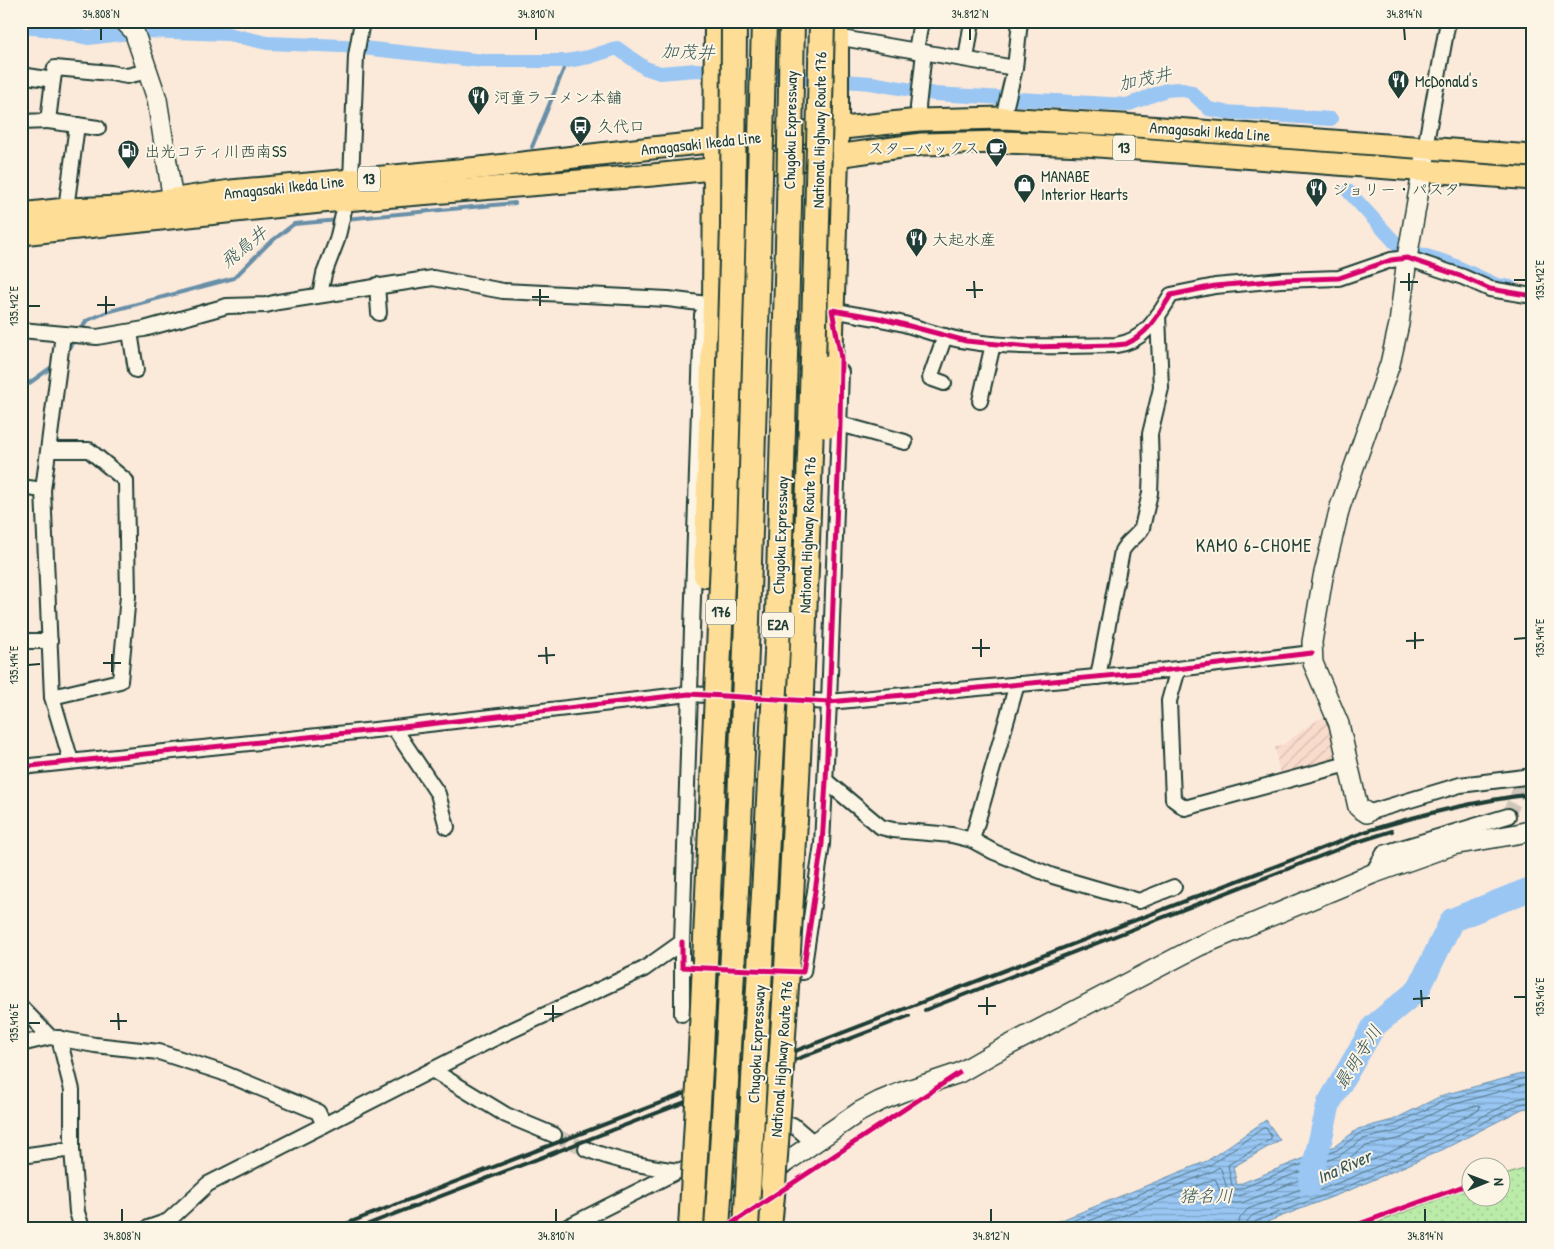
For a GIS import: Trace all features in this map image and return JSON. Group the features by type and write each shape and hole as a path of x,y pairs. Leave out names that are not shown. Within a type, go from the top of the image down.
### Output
{"highway":[{"name":"176","path":"690,1228 701,1050 724,538 732,225 734,21"},
{"name":"Chugoku Expressway","path":"717,1228 733,964 742,759 764,21"},
{"name":"Chugoku Expressway","path":"746,1228 778,632 792,21"},
{"path":"786,1006 814,767 830,368 836,156 831,27"},
{"name":"National Highway Route 176","path":"769,1228 786,1006 799,762 808,520 831,27"},
{"path":"701,1050 696,871 715,305 716,142 714,28"}],"main road":[{"name":"Amagasaki Ikeda Line","path":"21,234 173,210 348,190 480,168 919,120 1003,118 1533,156"},
{"name":"Amagasaki Ikeda Line","path":"348,190 643,176 836,156 922,144 1002,142 1086,145 1533,179"},
{"name":"Amagasaki Ikeda Line","path":"21,214 66,209 121,207 173,210"}],"street":[{"path":"320,295 324,274 337,240 348,190 356,56 362,21"},
{"path":"919,120 921,21"},
{"path":"966,60 972,21"},
{"path":"1003,118 1015,68 1020,21"},
{"path":"1448,21 1426,148 1424,171 1407,258 1400,324 1390,364 1338,515 1323,578 1312,653 1313,663 1339,724 1358,808 1367,813 1460,785 1533,776"},
{"path":"133,24 157,99 173,210"},
{"path":"831,27 920,51 1015,68"},
{"path":"48,121 55,68 127,76 148,71"},
{"path":"21,74 53,80"},
{"path":"21,122 48,121 98,128"},
{"path":"66,209 77,125"},
{"path":"682,967 803,972 822,844 826,782 841,358 832,310 879,318 966,341 1050,347 1126,344 1146,331 1171,295 1215,286 1281,280 1339,278 1391,260 1407,258 1463,277 1490,289 1533,296"},
{"path":"21,330 97,337 130,332 177,321 227,306 266,305 434,278 503,291 668,299 715,305"},
{"path":"377,286 379,313"},
{"path":"682,1014 682,942 689,694 702,315 715,305"},
{"path":"1098,676 1103,640 1122,551 1125,545 1142,528 1150,493 1152,467 1150,434 1160,388 1158,315"},
{"path":"130,332 136,370"},
{"path":"64,334 43,490 52,697 71,761"},
{"path":"944,382 930,378 945,336"},
{"path":"980,401 993,344"},
{"path":"840,424 905,442"},
{"path":"49,450 89,450 126,481 128,587 120,681 52,697"},
{"path":"21,487 43,490"},
{"path":"21,641 50,641"},
{"path":"21,767 394,728 689,694 829,702 1312,653"},
{"path":"1178,668 1169,701 1173,799 1185,808 1347,764"},
{"path":"972,840 1017,684"},
{"path":"394,728 438,794 447,827"},
{"path":"826,782 881,827 893,830 952,835 972,840 994,852 1053,876 1139,901 1174,887"},
{"path":"1372,874 1384,852 1508,816"},
{"path":"690,1228 859,1112 880,1101 958,1073 1199,946 1372,874 1453,845 1533,830"},
{"path":"148,1228 168,1221 208,1184 495,1038 644,969 682,942"},
{"path":"21,1006 55,1038 72,1090 72,1149 78,1212 82,1228"},
{"path":"21,1044 55,1038 159,1052 221,1072 318,1112 324,1125"},
{"path":"432,1070 506,1115 554,1135"},
{"path":"565,1228 678,1171 794,1126 814,1143"},
{"path":"21,1156 72,1149"},
{"path":"586,1149 636,1165 678,1171"}],"shaded area":[{"path":"1329,714 1339,762 1280,776 1275,747 1284,744"}],"green space":[{"path":"1533,1166 1533,1228 1363,1228 1462,1190 1462,1206 1512,1206 1512,1173"}],"water":[{"name":"猪名川","path":"1533,1071 1533,1107 1522,1109 1444,1149 1350,1190 1251,1228 1042,1228 1207,1161 1266,1120 1280,1140 1233,1167 1237,1185 1335,1146 1358,1129 1393,1120 1443,1095"}],"waterway":[{"name":"加茂井","path":"21,27 44,29 88,38 145,31 228,34 267,43 344,46 484,61 567,61 589,57 617,48 645,68 660,73 696,70 871,83 935,94 1005,98"},
{"name":"飛鳥井","path":"532,147 567,61"},
{"name":"加茂井","path":"1019,99 1127,105 1166,90 1179,89 1191,92 1209,109 1225,112 1331,119"},
{"name":"加茂井","path":"1348,191 1400,248 1449,263 1497,285 1510,287"},
{"name":"飛鳥井","path":"345,219 515,203"},
{"name":"飛鳥井","path":"80,333 86,321 107,312 234,278 268,244 294,224 339,220"},
{"name":"飛鳥井","path":"65,353 76,338"},
{"name":"飛鳥井","path":"21,389 56,364"},
{"name":"最明寺川","path":"1310,1183 1329,1103 1374,1026 1418,990 1452,920 1533,888"}],"tunnel":[{"path":"1508,816 1525,777"},
{"path":"554,1135 586,1149"}],"railway":[{"path":"335,1228 1367,831 1449,809 1490,800 1533,794"},
{"path":"925,1010 1354,843 1392,831"},
{"path":"358,1228 909,1016"}],"cycle path":[{"path":"682,942 682,967 803,972 822,844 826,781 841,358 832,310 879,318 966,341 1030,347 1126,344 1147,329 1171,295 1215,286 1281,280 1339,278 1391,260 1407,258 1463,277 1490,289 1533,296"},
{"path":"21,767 394,728 689,694 829,702 1160,671 1312,653"},
{"path":"725,1228 959,1073"},
{"path":"1348,1228 1462,1187"}],"place":[{"name":"McDonald's","path":"1399,100"},
{"name":"河童ラーメン本舗","path":"478,116"},
{"name":"久代口","path":"581,145"},
{"name":"スターバックス","path":"996,167"},
{"name":"出光コティ川西南SS","path":"128,170"},
{"name":"MANABE Interior Hearts","path":"1025,204"},
{"name":"ジョリー・パスタ","path":"1316,208"},
{"name":"大起水産","path":"916,258"}],"district":[{"name":"KAMO 6-CHOME","path":"1254,546"}],"water label":[{"name":"Ina River","path":"1344,1167"}]}
